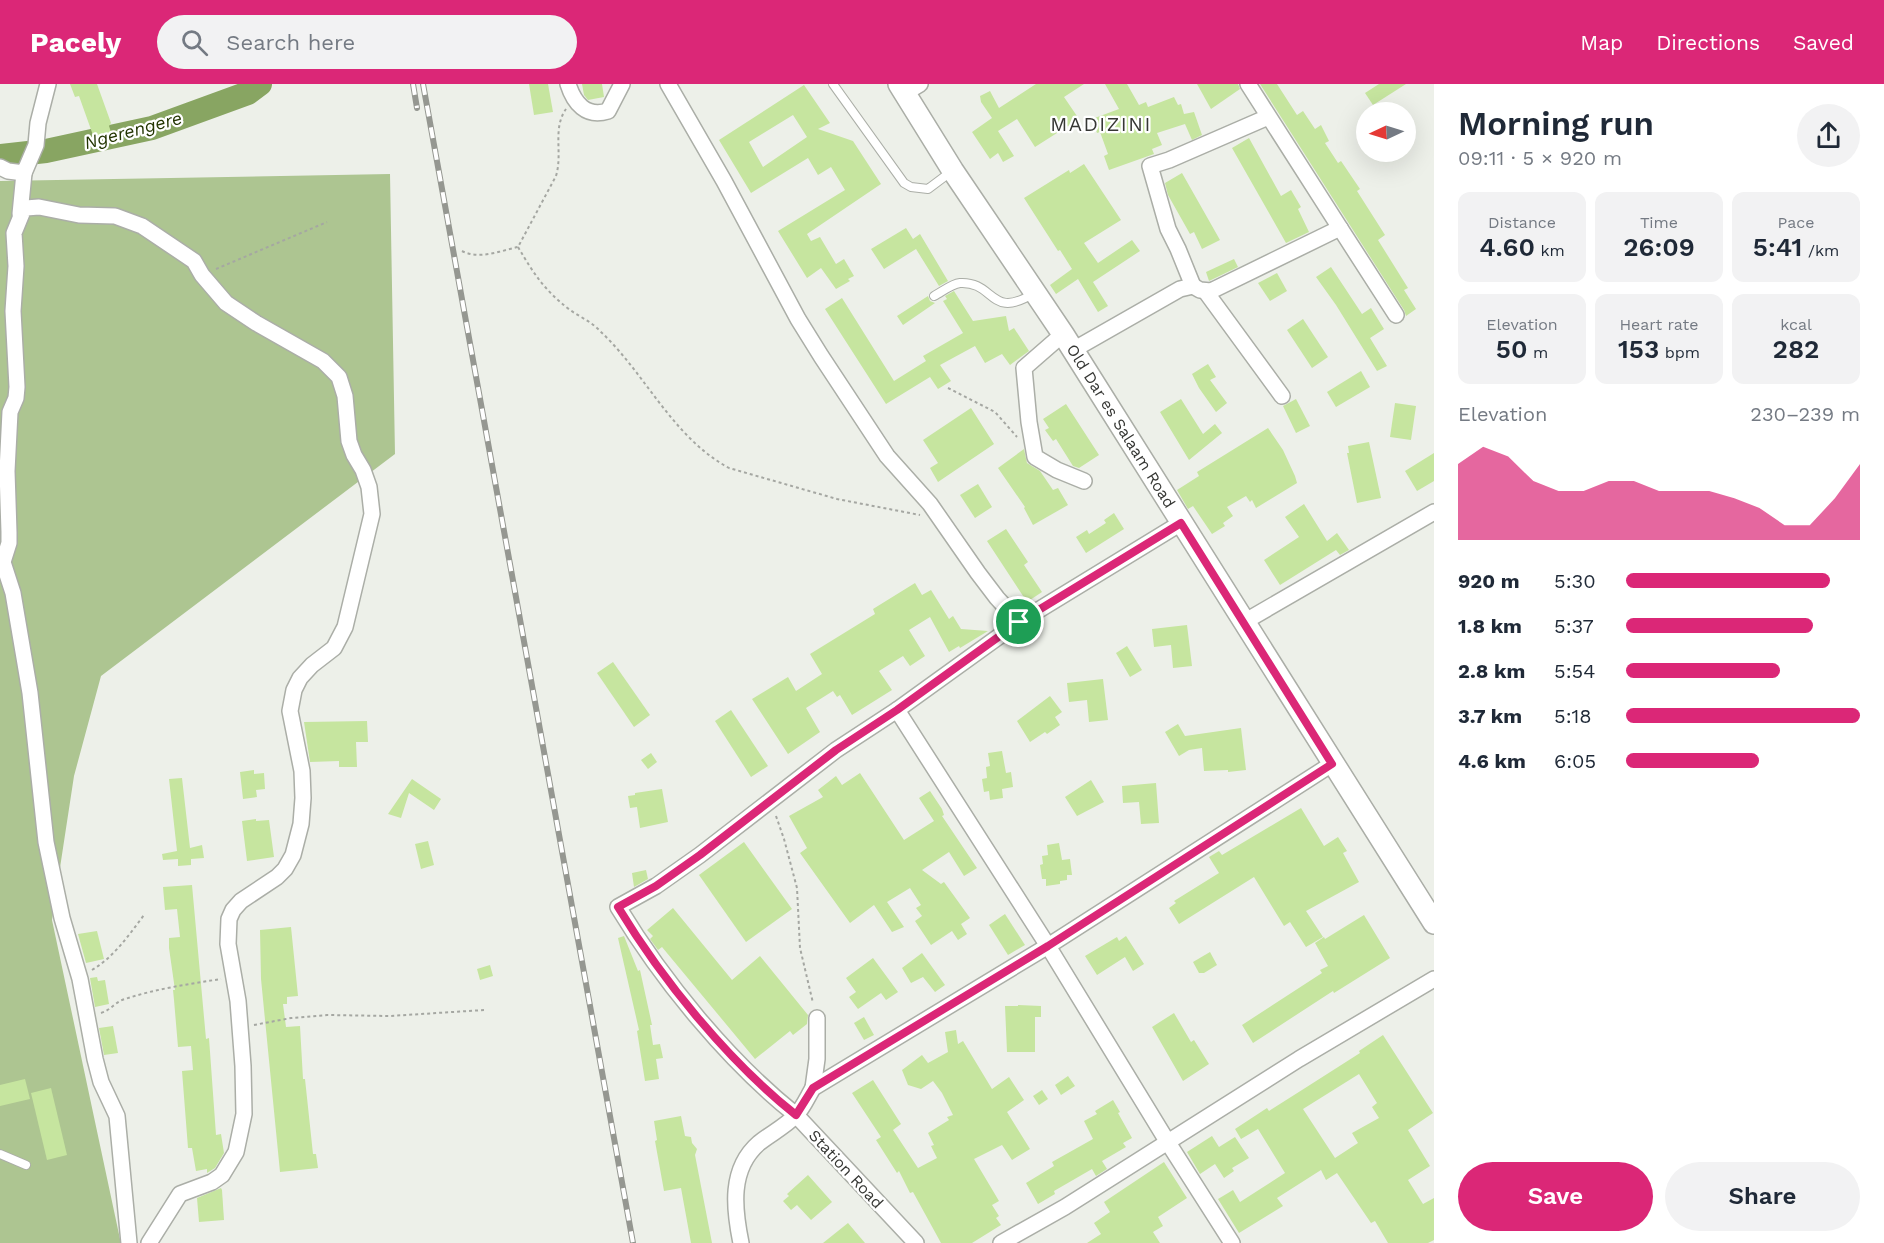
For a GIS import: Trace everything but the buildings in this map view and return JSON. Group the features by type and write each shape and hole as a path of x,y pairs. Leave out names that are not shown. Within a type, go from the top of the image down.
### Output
{"main road":[{"name":"Old Dar es Salaam Road","path":"908,87 953,171 1068,342 1434,923"}],"street":[{"path":"48,84 38,123 36,145 24,173 20,214 14,233 16,266 13,311 16,398 10,412 7,471 9,543 3,562 13,593 30,693 46,842 62,918 80,979 101,1082 117,1116 129,1243"},
{"path":"568,84 576,103 588,112 599,114 608,111 622,84"},
{"path":"669,84 798,319 887,456 930,504 997,598 1019,622"},
{"path":"1248,84 1396,315"},
{"path":"1268,117 1170,160 1150,166 1168,229 1200,289 1282,396"},
{"path":"0,167 8,171 24,173"},
{"path":"20,214 26,208 39,207 79,215 115,216 142,226 194,261 202,275 226,303 323,361 339,377 345,396 349,441 369,487 372,514 345,627 334,648 312,665 300,678 294,690 290,711 302,771 301,824 293,855 285,868 268,884 242,901 233,910 229,919 228,934 238,1001 244,1114 236,1152 222,1174 212,1182 180,1194 149,1243"},
{"path":"1084,481 1057,470 1035,457 1024,368 1068,342 1173,292 1200,289 1211,291 1341,228"},
{"path":"1244,622 1434,512"},
{"path":"770,802 836,750 897,710 1019,622 1181,523"},
{"path":"897,710 1048,946 1232,1243"},
{"path":"813,1088 1048,946 1332,764"},
{"name":"Station Road","path":"770,802 656,886 618,907 653,961 707,1028 774,1097 796,1115 916,1243"},
{"path":"1001,1243 1065,1207 1167,1141 1434,978"},
{"path":"741,1243 736,1213 735,1186 745,1161 756,1146 796,1115 813,1088 817,1059 817,1018"}],"lane":[{"path":"833,84 904,183 911,188 928,189 953,171"},
{"path":"934,296 957,283 969,284 995,300 1010,304 1020,302 1035,292"},
{"path":"0,1154 26,1165"}],"path":[{"path":"462,251 470,255 492,254 518,247 556,176 559,166 559,123 565,110 576,103"},
{"path":"202,275 327,222"},
{"path":"518,247 540,284 569,309 600,330 689,439 715,461 729,468 820,495 857,504 915,513 941,522"},
{"path":"948,388 995,412 1035,457"},
{"path":"770,802 796,881 799,901 800,948 817,1018"},
{"path":"80,979 103,964 123,943 144,915"},
{"path":"87,1014 109,1010 121,1000 138,995 234,977"},
{"path":"240,1030 263,1022 309,1017 353,1014 390,1016 484,1010"}],"green space":[{"path":"390,174 395,454 101,676 74,776 52,920 120,1239 123,1243 0,1243 0,181"}],"waterway":[{"name":"Ngerengere","path":"0,156 46,151 152,128 248,93 260,84"}],"railway":[{"path":"413,84 417,108"},
{"path":"423,84 633,1243"}],"district":[{"name":"MADIZINI","path":"1101,124"}],"route":[{"path":"1181,523 1332,764 1048,946 813,1088 796,1115 774,1097 718,1041 653,961 618,907 656,886 700,855 836,750 897,710 1019,622 1181,523"}]}
